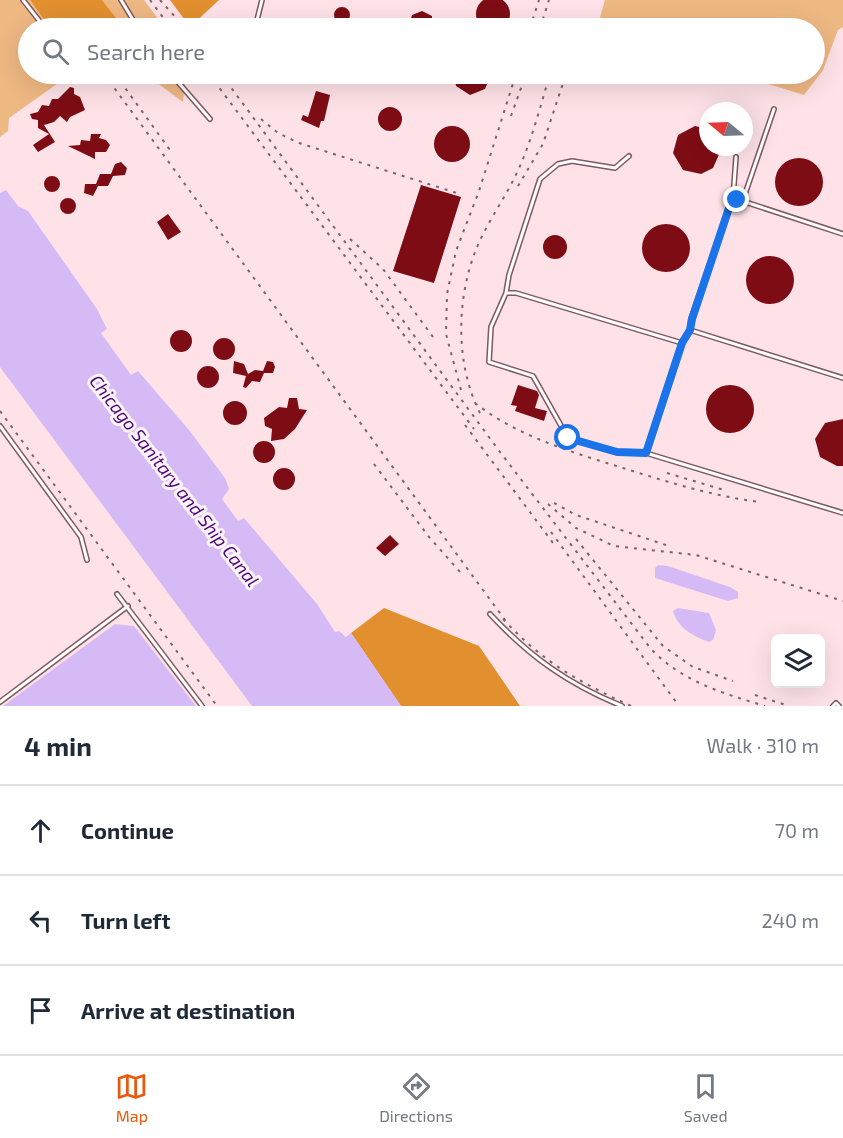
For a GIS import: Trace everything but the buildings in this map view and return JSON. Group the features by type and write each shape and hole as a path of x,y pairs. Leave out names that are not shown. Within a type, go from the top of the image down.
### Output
{"lane":[{"path":"23,0 37,18"},
{"path":"121,0 132,18"},
{"path":"258,18 262,0"},
{"path":"180,84 210,119"},
{"path":"646,453 682,343 690,330 729,208 737,200 744,198 774,109"},
{"path":"629,156 615,168 572,161 558,164 540,178 509,275 506,293 491,327 489,362 533,376 568,438 617,452 646,453 843,513"},
{"path":"736,157 731,192 733,198 843,234"},
{"path":"506,293 516,292 682,343"},
{"path":"690,330 843,378"},
{"path":"0,426 81,537 87,560"},
{"path":"117,594 202,706"},
{"path":"0,702 128,606"},
{"path":"490,615 514,640 552,671 622,706"},
{"path":"833,706 836,703 839,706"}],"shaded area":[{"path":"0,0 30,0 43,18 18,18 18,84 57,84 9,118 8,131 0,137"},
{"path":"30,0 102,0 116,18 43,18"},
{"path":"102,0 144,0 158,18 116,18"},
{"path":"170,0 219,0 200,18 183,18"},
{"path":"605,0 843,0 843,27 838,30 825,65 825,18 600,18"},
{"path":"159,84 185,84 183,102"},
{"path":"768,84 812,84 804,95"},
{"path":"384,608 479,646 520,706 401,706 351,633"}],"water":[{"name":"Chicago Sanitary and Ship Canal","path":"6,190 18,206 28,211 97,309 107,329 101,333 131,375 138,371 189,430 225,478 229,489 222,499 238,521 244,518 317,604 335,632 339,631 346,637 351,633 401,706 252,706 0,367 0,193"},
{"path":"658,565 668,566 730,587 738,592 738,598 728,601 655,578 655,568"},
{"path":"678,608 709,613 716,630 713,640 709,642 703,640 682,627 673,611"},
{"path":"115,624 134,626 196,706 3,706"}],"railway":[{"path":"150,0 164,18"},
{"path":"160,0 176,18"},
{"path":"533,18 539,0"},
{"path":"543,18 549,0"},
{"path":"111,84 508,624"},
{"path":"122,84 170,150"},
{"path":"216,84 474,429"},
{"path":"228,84 500,452 651,649 676,670 690,678 718,691 765,706"},
{"path":"461,390 446,334 447,294 456,251 479,191 513,84"},
{"path":"511,116 522,84"},
{"path":"480,413 466,374 463,352 461,331 465,288 477,247 525,155 547,84"},
{"path":"518,186 543,144 563,84"},
{"path":"261,119 278,133 299,143 460,194"},
{"path":"350,239 383,269 436,341"},
{"path":"475,403 528,435 567,450 692,488 760,502"},
{"path":"0,411 217,706"},
{"path":"465,425 553,543"},
{"path":"374,464 429,537 461,573"},
{"path":"667,473 724,490"},
{"path":"554,503 576,515 666,545"},
{"path":"548,504 576,528 614,546 696,555 843,601"},
{"path":"551,532 679,706"},
{"path":"576,539 663,646 693,667 733,681"},
{"path":"503,619 533,648 562,670 631,706"},
{"path":"755,695 789,706"}],"route":[{"path":"568,438 617,452 646,453 682,343 690,330 729,208 737,200"}]}
